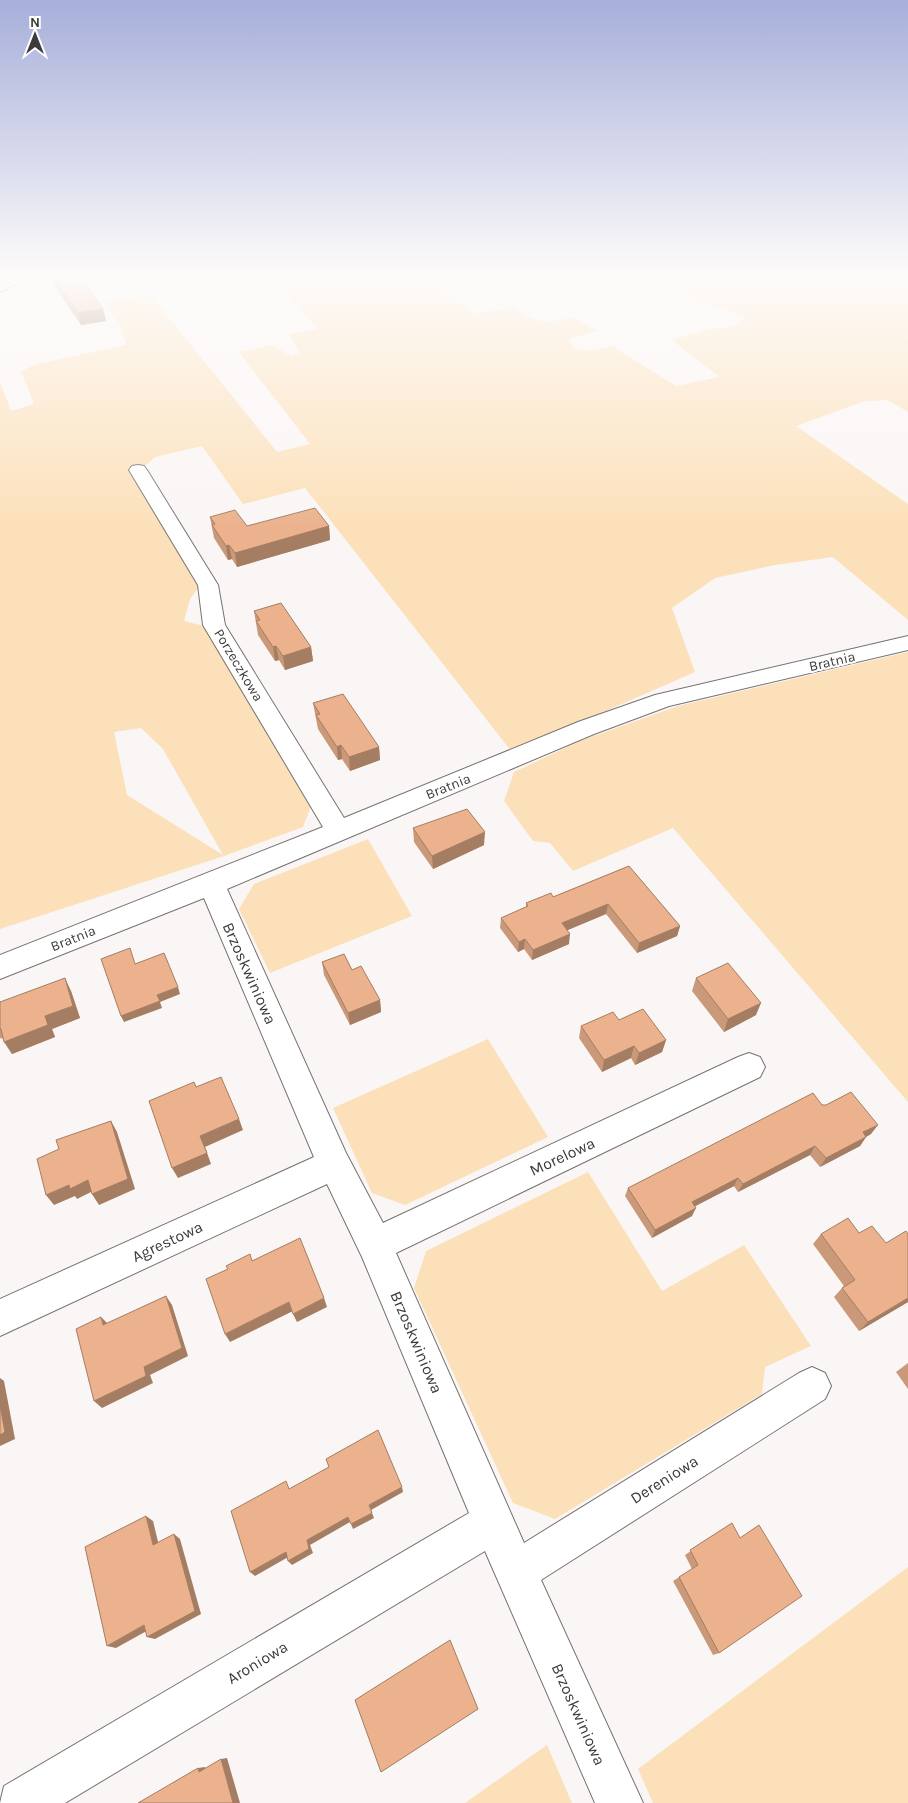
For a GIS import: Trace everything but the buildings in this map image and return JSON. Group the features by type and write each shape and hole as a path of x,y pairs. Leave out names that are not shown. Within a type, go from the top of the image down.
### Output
{"street":[{"name":"Porzeczkowa","path":"138,470 208,585 214,625 338,830"},
{"name":"Bratnia","path":"0,967 211,884 586,728 663,700 908,643"},
{"name":"Brzoskwiniowa","path":"211,884 334,1164 375,1245 515,1572 619,1803"},
{"name":"Morelowa","path":"375,1245 749,1067"},
{"name":"Agrestowa","path":"0,1318 334,1164"},
{"name":"Dereniowa","path":"515,1572 812,1386"},
{"name":"Aroniowa","path":"21,1803 494,1522"}],"shaded area":[{"path":"55,360 203,360 277,452 310,444 245,360 635,360 676,386 719,377 698,360 908,360 908,412 888,400 865,401 796,426 908,504 908,620 833,557 775,565 715,578 672,608 695,672 512,752 305,488 243,504 202,446 155,457 145,466 130,471 200,586 190,599 184,621 204,626 311,806 303,827 224,856 0,929 0,381 11,411 34,404 21,371 37,364","holes":["141,728 163,749 223,855 127,795 114,732"]},
{"path":"908,652 908,1102 673,828 573,871 550,843 533,841 504,801 514,772 580,741 678,706"},
{"path":"368,839 412,916 270,973 239,909 254,884"},
{"path":"488,1039 548,1137 405,1205 372,1193 333,1108"},
{"path":"588,1172 662,1291 744,1245 811,1346 765,1367 762,1394 555,1519 513,1503 414,1288 426,1251"},
{"path":"908,1567 908,1803 653,1803 638,1769"},
{"path":"547,1745 572,1803 465,1803"}]}
